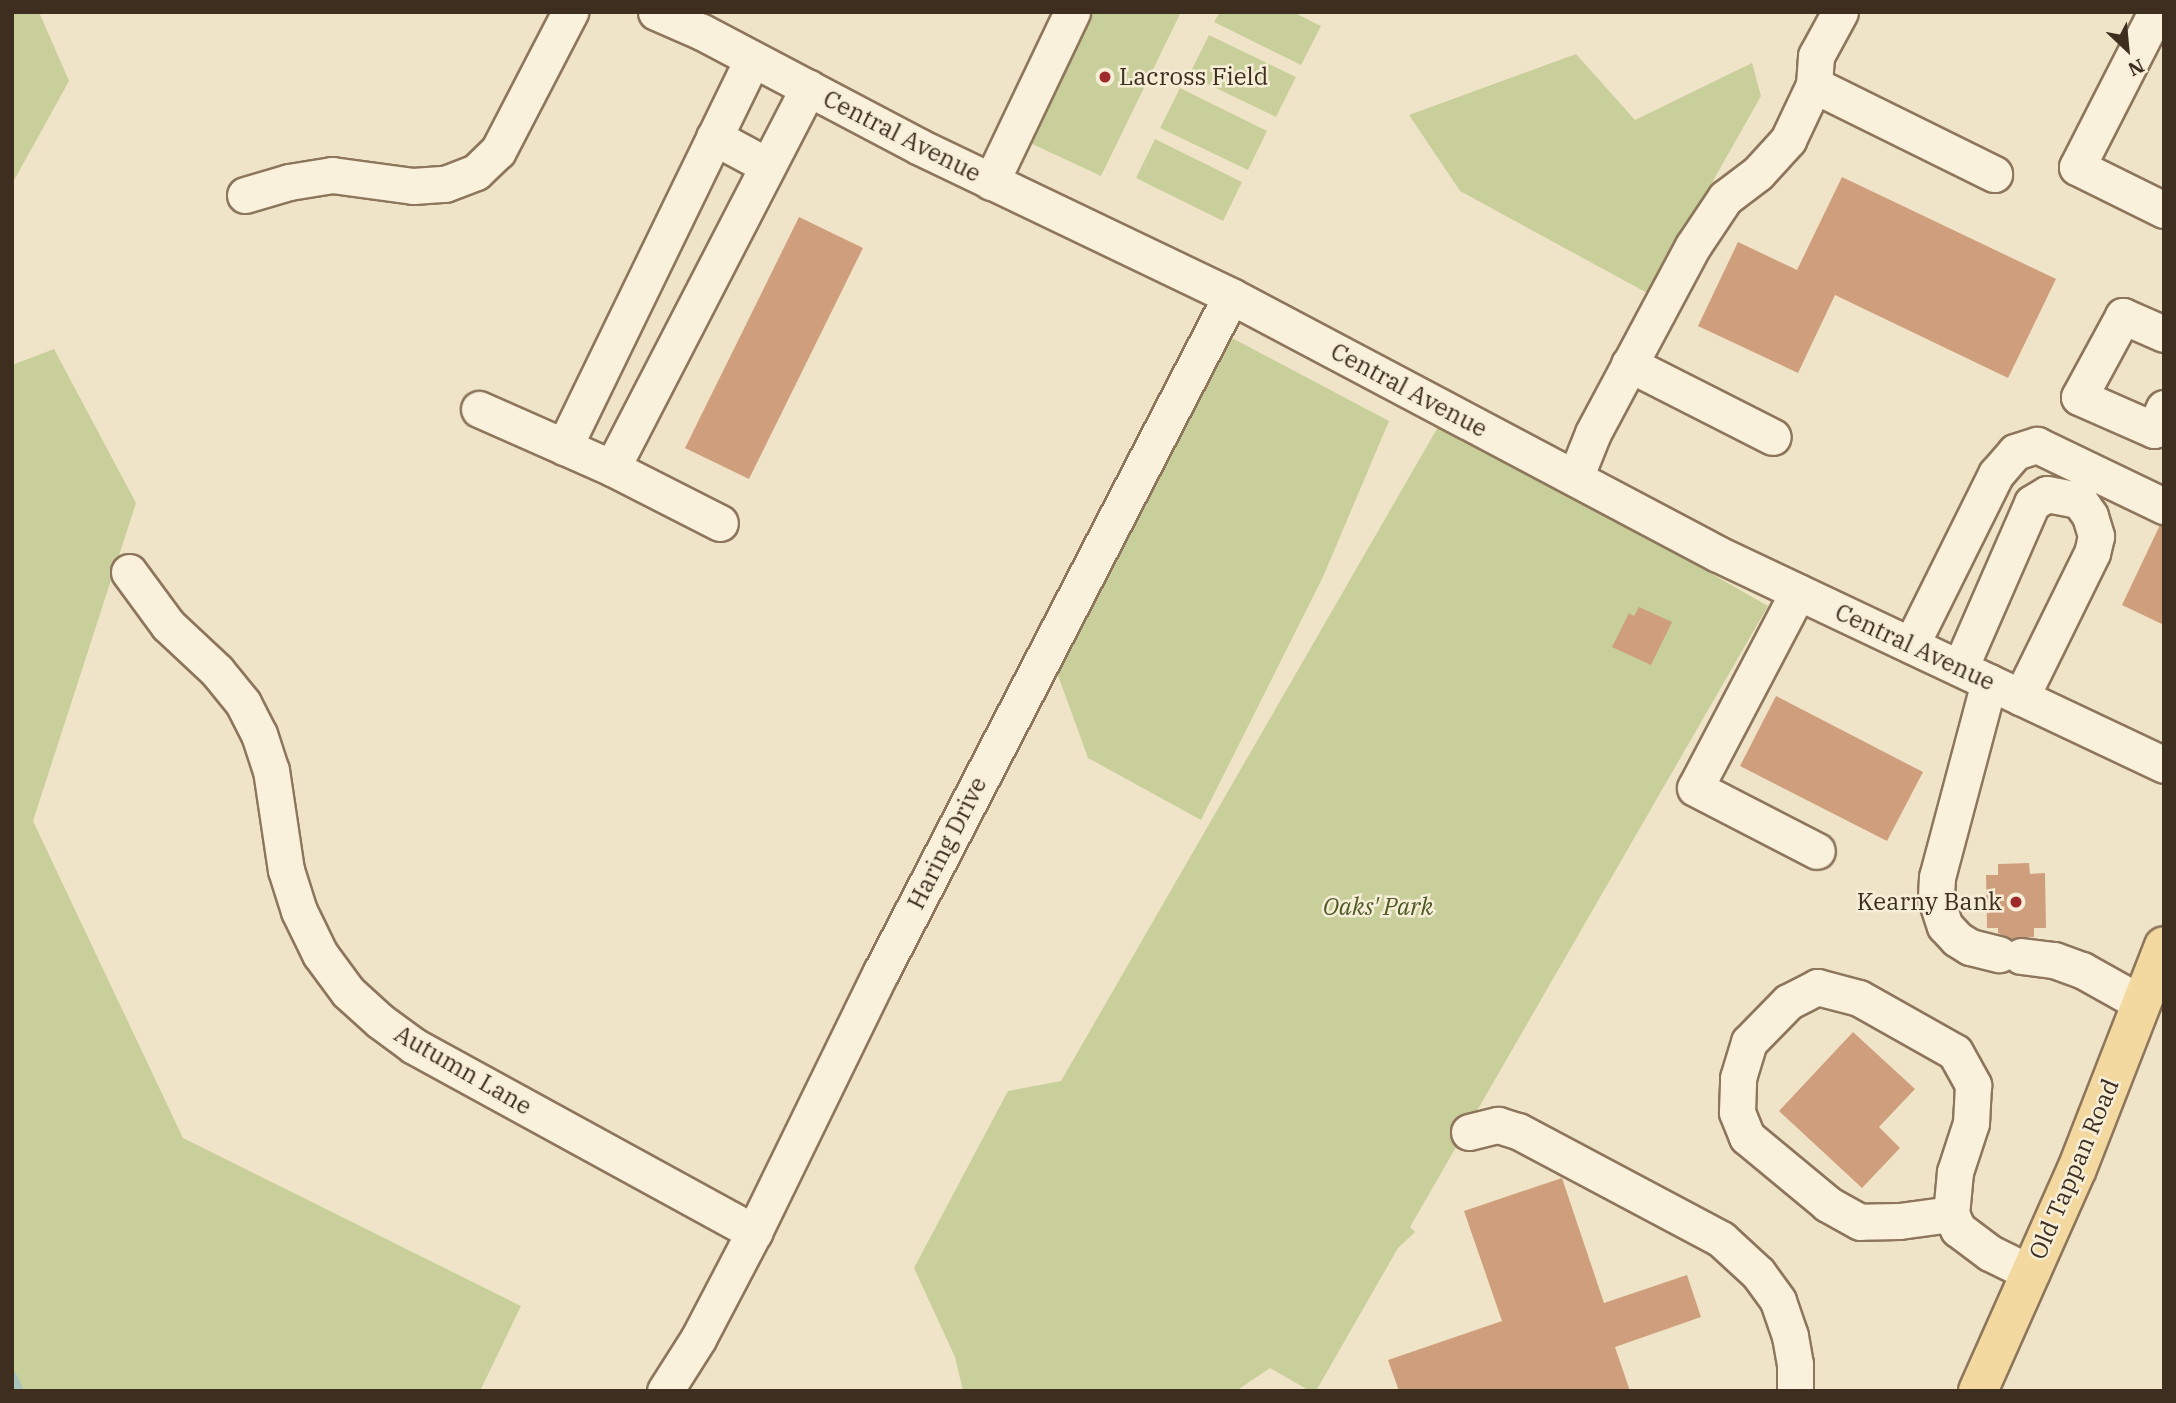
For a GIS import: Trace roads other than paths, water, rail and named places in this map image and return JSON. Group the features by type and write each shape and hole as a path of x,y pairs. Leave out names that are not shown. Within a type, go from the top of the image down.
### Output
{"main road":[{"name":"Old Tappan Road","path":"1978,1391 2077,1169 2164,946"}],"street":[{"path":"245,195 289,182 332,175 413,186 445,184 476,172 498,151 570,12"},
{"name":"Central Avenue","path":"656,12 707,22 752,59 808,88 991,181 1231,296 1575,478 1798,592 2164,765"},
{"path":"991,181 1072,12"},
{"path":"1575,478 1593,433 1699,237 1725,198 1758,173 1788,140 1814,85 1816,56 1840,12"},
{"path":"2156,12 2077,167 2161,201"},
{"path":"564,447 752,59"},
{"path":"1814,85 1994,174"},
{"path":"612,468 808,88"},
{"path":"714,137 768,166"},
{"path":"643,283 694,309"},
{"name":"Haring Drive","path":"665,1391 698,1339 754,1232 881,972 1231,296"},
{"path":"2164,334 2123,316 2079,397 2154,430 2164,408"},
{"path":"1629,364 1773,437"},
{"path":"479,409 612,468 720,523"},
{"path":"1912,645 1996,474 2015,452 2037,445 2164,506"},
{"path":"2021,697 2092,553 2096,536 2090,516 2079,500 2048,494 2032,503 1974,675 1936,894 1940,915 1957,939 1970,947 2054,960 2082,970 2141,1003"},
{"name":"Autumn Lane","path":"129,572 168,625 218,671 243,704 259,734 271,770 286,870 299,911 320,954 348,992 380,1021 414,1046 754,1232"},
{"path":"1798,592 1695,788 1816,852"},
{"path":"1951,1214 1899,1221 1860,1222 1828,1203 1747,1137 1737,1112 1738,1078 1749,1042 1788,1002 1817,987 1859,998 1955,1052 1973,1085 1971,1123 1955,1172 1951,1214 1958,1229 1990,1253 2031,1273"},
{"path":"1469,1132 1498,1125 1518,1131 1721,1239 1758,1273 1778,1301 1790,1336 1795,1364 1795,1391"}],"waterway":[{"path":"12,1376 19,1391"}],"place":[{"name":"Lacross Field","path":"1105,77"},
{"name":"Kearny Bank","path":"2016,902"}],"park label":[{"name":"Oaks' Park","path":"1378,907"}]}
